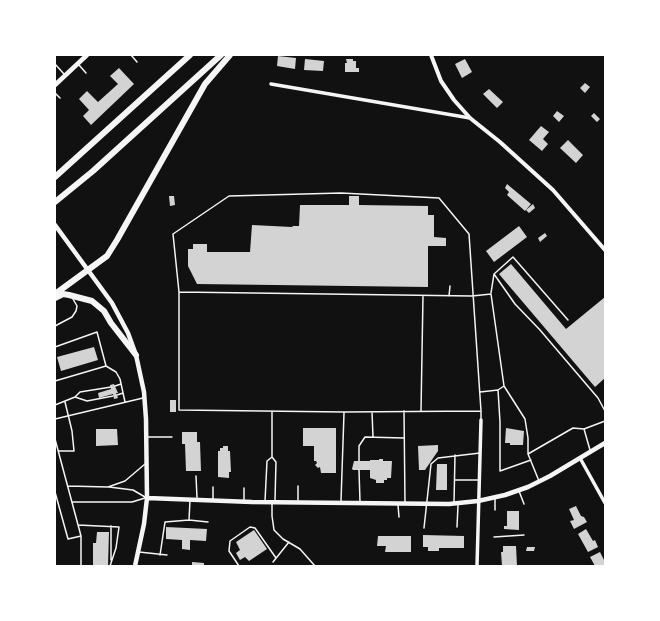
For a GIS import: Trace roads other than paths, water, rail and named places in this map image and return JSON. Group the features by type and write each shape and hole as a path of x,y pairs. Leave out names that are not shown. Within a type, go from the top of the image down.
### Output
{"highway":[{"path":"55,177 190,55"},
{"path":"55,202 93,171 221,55"},
{"path":"55,294 107,256 206,84 230,55"},
{"path":"55,298 63,294 92,301 104,311 111,323 136,355"}],"main road":[{"path":"55,85 87,55"},
{"path":"55,225 112,303 128,333 136,355 144,398 147,498 144,524 135,566"},
{"path":"147,498 244,502 341,503 457,503 478,501 494,498 539,482 605,444"}],"street":[{"path":"431,55 441,80 454,100 470,118 500,142 553,190 605,250"},
{"path":"271,84 470,118"},
{"path":"477,566 481,420"},
{"path":"580,458 605,503"}],"lane":[{"path":"131,55 137,62"},
{"path":"55,64 66,75"},
{"path":"78,64 86,73"},
{"path":"55,93 60,98"},
{"path":"480,411 272,412 179,410 179,292 173,234 229,196 341,193 439,198 469,234 481,420"},
{"path":"539,482 528,454 528,438 525,419 504,386 490,294 494,274 513,257 568,320"},
{"path":"494,274 515,304 540,330 598,398 605,411"},
{"path":"449,296 450,286"},
{"path":"179,292 423,296 472,296 490,294"},
{"path":"55,326 72,317 76,311 77,306 75,300 69,295"},
{"path":"421,411 423,296"},
{"path":"55,347 97,332 106,366 116,372 121,384 125,402"},
{"path":"55,381 106,366"},
{"path":"115,386 121,384"},
{"path":"479,392 498,390 504,386"},
{"path":"55,405 66,402 80,392 111,387"},
{"path":"498,390 500,422 500,471 531,460"},
{"path":"117,396 123,392"},
{"path":"75,397 87,401 114,396"},
{"path":"55,420 144,398"},
{"path":"58,451 74,450 66,402"},
{"path":"404,411 405,503"},
{"path":"272,412 272,457 276,462 272,516 274,530 283,539 300,549 315,566"},
{"path":"341,503 344,412"},
{"path":"372,412 373,437"},
{"path":"528,454 573,428 584,429 605,421"},
{"path":"584,429 591,451"},
{"path":"146,436 172,437"},
{"path":"359,461 359,446 365,437 404,438"},
{"path":"55,439 81,536 81,566"},
{"path":"424,528 431,464 438,458 480,453"},
{"path":"455,455 457,527"},
{"path":"265,502 267,462 272,457"},
{"path":"108,487 124,481 146,463"},
{"path":"360,470 360,503"},
{"path":"196,476 197,500"},
{"path":"455,480 479,480"},
{"path":"67,486 108,487 133,490 147,498"},
{"path":"298,486 298,502"},
{"path":"213,487 213,500"},
{"path":"244,488 244,502"},
{"path":"519,490 524,504"},
{"path":"55,492 68,539 81,536"},
{"path":"72,502 132,502 147,498"},
{"path":"494,498 495,510"},
{"path":"189,520 190,499"},
{"path":"398,503 399,517"},
{"path":"160,555 165,522 189,520 208,522"},
{"path":"78,525 119,527 116,548 110,566"},
{"path":"111,526 111,562"},
{"path":"239,566 229,551 230,541 250,527 255,528 276,558"},
{"path":"494,537 524,535"},
{"path":"273,562 289,542"},
{"path":"139,552 167,556"}]}
